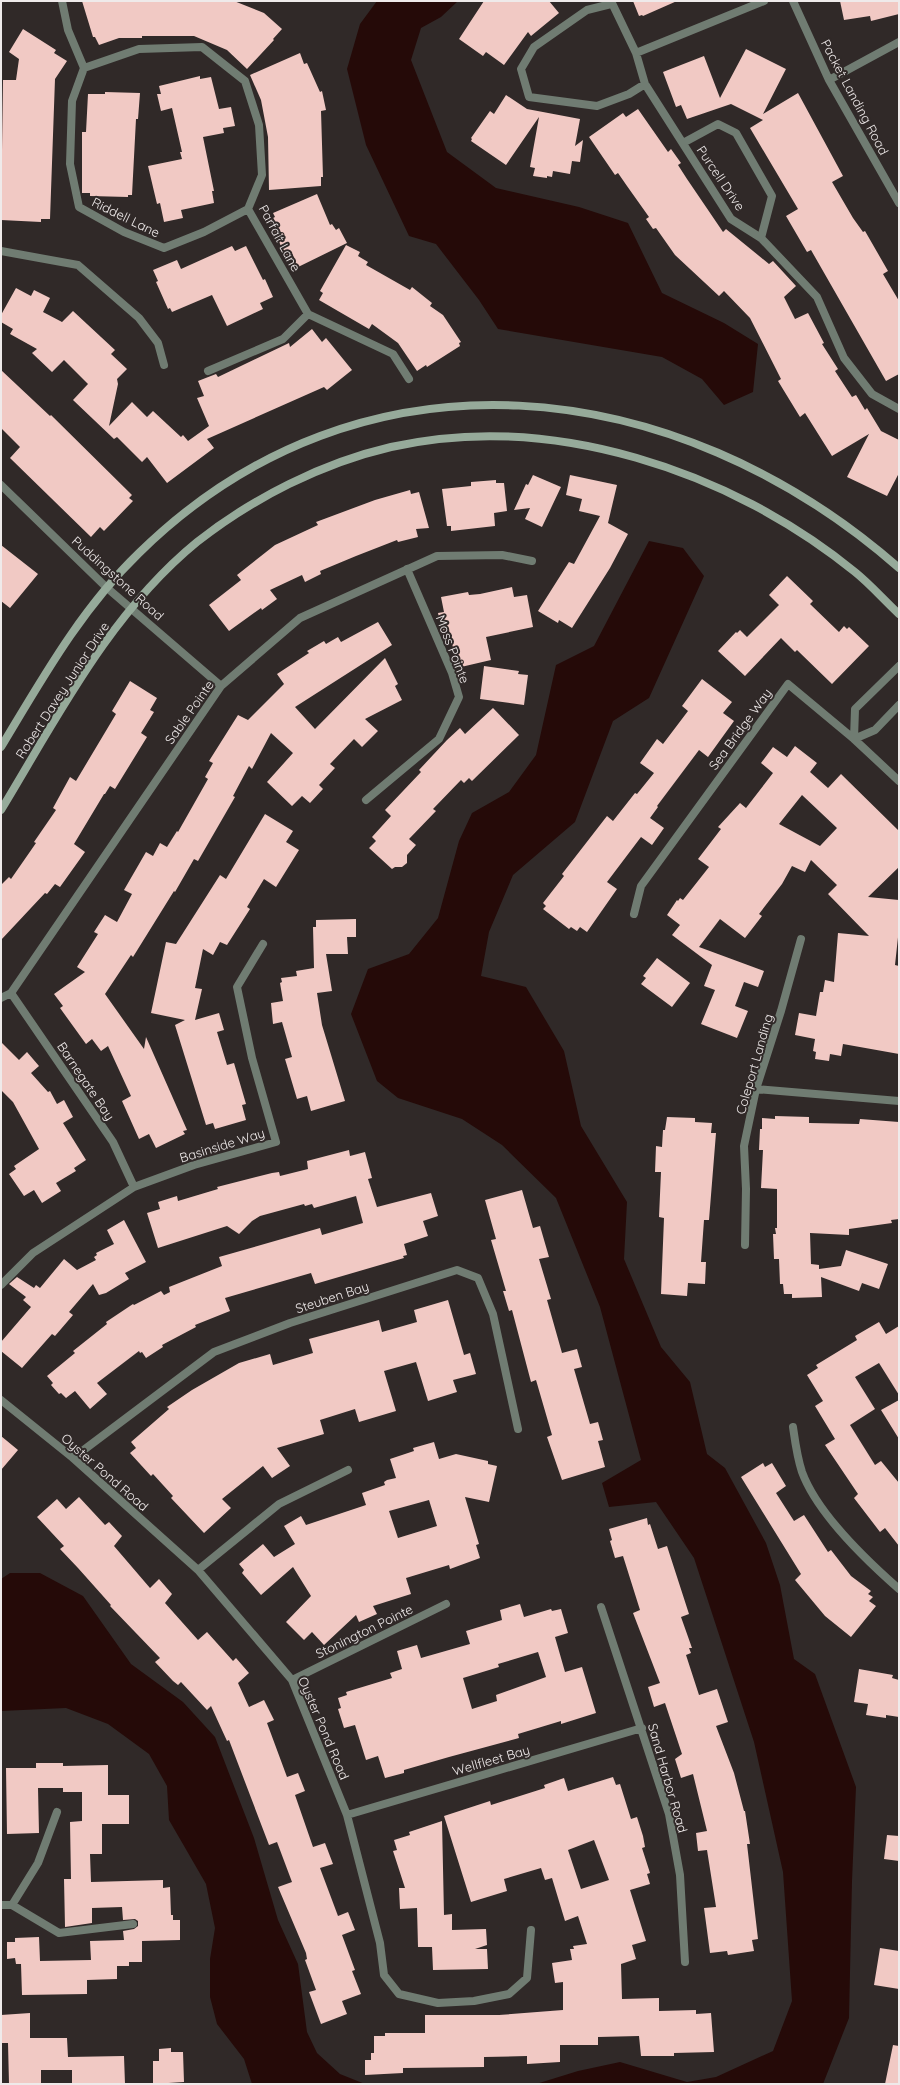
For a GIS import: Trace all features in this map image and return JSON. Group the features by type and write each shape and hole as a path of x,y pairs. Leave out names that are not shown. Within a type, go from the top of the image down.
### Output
{"main road":[{"name":"Robert Davey Junior Drive","path":"1,747 77,624 106,587 139,552 171,524 226,482 276,454 327,432 384,415 445,407 503,404 564,409 622,421 681,438 739,462 794,491 846,525 899,568"},
{"name":"Robert Davey Junior Drive","path":"1,810 78,682 104,643 131,608 162,575 197,542 244,510 290,484 339,463 392,447 448,439 502,436 560,441 614,452 670,468 725,491 777,519 827,551 857,573 899,614"}],"street":[{"path":"62,1 68,30 84,68"},
{"path":"636,53 764,1"},
{"name":"Packet Landing Road","path":"793,1 829,80 899,204"},
{"path":"611,3 587,10 534,47 521,69 529,96 597,106 628,94 645,84"},
{"name":"Purcell Drive","path":"611,3 636,53 645,84 731,219 760,238 817,296 844,358 872,394 899,409"},
{"path":"829,80 899,42"},
{"name":"Parfait Lane","path":"84,68 139,49 202,47 245,81 259,125 262,174 248,209 308,314"},
{"name":"Riddell Lane","path":"84,68 72,101 70,156 70,164 79,207 124,232 164,248 204,232 248,209"},
{"name":"Purcell Drive","path":"683,143 718,124 736,133 772,196 760,238"},
{"path":"1,251 78,265 139,318 158,343 164,365"},
{"path":"208,372 283,339 308,314 393,354 409,379"},
{"name":"Puddingstone Road","path":"1,485 106,587 221,686"},
{"name":"Sable Pointe","path":"1,998 11,993 221,686 300,618 437,556 502,555 532,562"},
{"name":"Moss Pointe","path":"366,800 438,739 458,697 452,674 407,569"},
{"path":"899,666 855,709 854,739 874,730 899,705"},
{"name":"Sea Bridge Way","path":"634,914 642,886 788,684 854,739 899,781"},
{"name":"Coleport Landing","path":"745,1246 746,1189 744,1146 756,1089 781,1011 801,939"},
{"name":"Basinside Way","path":"1,1285 33,1253 134,1187 194,1165 276,1142 252,1058 237,987 263,944"},
{"name":"Barnegate Bay","path":"11,993 113,1142 134,1187"},
{"path":"756,1089 899,1100"},
{"name":"Steuben Bay","path":"73,1458 214,1352 290,1324 457,1270 478,1278 493,1314 518,1429"},
{"name":"Oyster Pond Road","path":"1,1400 73,1458 198,1570 292,1680 347,1816 380,1943 384,1975 400,1994 438,2003 474,2000 510,1994 527,1978 531,1930"},
{"path":"793,1427 802,1472 817,1499 844,1536 899,1589"},
{"path":"198,1570 279,1504 348,1470"},
{"name":"Stonington Pointe","path":"292,1680 446,1604"},
{"name":"Sand Harbor Road","path":"601,1607 669,1814 680,1875 685,1962"},
{"name":"Wellfleet Bay","path":"347,1816 642,1728"},
{"path":"12,1904 38,1863 57,1812"},
{"path":"1,1905 12,1904 60,1933 133,1924"}],"shaded area":[{"path":"377,1 458,1 441,17 421,28 411,60 447,152 496,188 579,207 628,223 662,293 724,323 758,344 753,392 724,405 702,379 662,357 498,329 479,300 436,244 409,236 366,145 347,69 360,24"},
{"path":"649,541 683,548 704,576 649,698 613,721 575,822 513,875 489,932 481,976 526,987 564,1051 581,1126 627,1202 624,1259 661,1347 690,1382 707,1454 725,1468 766,1543 780,1585 794,1659 815,1674 856,1787 849,2018 823,2084 536,2084 578,2071 620,2062 687,2082 716,2077 773,2051 792,2001 783,1872 754,1742 694,1558 656,1502 609,1507 602,1483 641,1460 600,1307 556,1198 502,1145 462,1119 398,1098 377,1081 351,1014 368,969 409,954 438,918 459,841 472,813 509,792 536,755 556,665 594,646"},
{"path":"10,1573 40,1573 83,1596 131,1664 183,1702 215,1737 254,1838 278,1920 298,1964 307,2032 317,2053 340,2074 365,2084 252,2084 244,2059 217,2024 210,1997 210,1959 215,1928 206,1884 169,1820 167,1786 149,1754 108,1724 66,1708 1,1711 1,1579"}],"building":[{"path":"82,1 234,1 264,13 282,29 273,39 274,40 247,69 227,50 194,36 142,36 142,38 119,38 99,45 95,37 93,37"},
{"path":"484,1 549,1 559,13 531,36 528,32 504,65 486,52 483,56 459,39"},
{"path":"633,1 677,1 643,16 639,16"},
{"path":"840,1 899,1 899,14 871,21 870,16 844,20"},
{"path":"23,29 56,50 54,53 67,61 55,79 50,219 41,219 41,222 1,220 3,80 16,80 19,59 9,52"},
{"path":"746,49 786,69 763,114 798,93 843,176 832,182 853,218 863,232 865,231 888,271 883,274 899,301 899,374 886,381 811,250 807,252 786,216 798,209 750,128 763,120 731,104 687,119 681,105 676,107 663,72 704,56 720,98"},
{"path":"300,53 304,64 307,63 320,92 322,91 326,110 321,111 323,177 321,177 321,186 269,190 268,137 261,100 250,75"},
{"path":"200,76 200,79 211,77 219,109 231,107 235,126 223,128 224,133 203,137 214,191 212,191 214,203 181,210 183,218 164,222 160,203 157,204 148,166 182,159 180,152 182,152 172,108 161,111 157,94 161,94 159,86"},
{"path":"105,92 140,93 138,119 136,119 132,195 128,195 128,197 90,196 90,193 82,193 82,132 86,132 88,94 105,94"},
{"path":"506,95 527,109 580,119 575,146 583,140 580,162 572,161 570,174 553,171 552,177 547,176 547,178 533,176 535,168 530,167 539,117 506,165 471,141 471,138 490,111 494,114"},
{"path":"638,109 668,152 671,149 681,163 678,165 723,232 726,229 769,264 773,261 796,286 784,297 795,319 808,313 824,343 822,344 838,369 835,371 852,397 856,395 865,410 867,408 881,431 899,440 899,473 887,496 847,477 869,434 832,456 805,413 800,417 778,381 781,379 750,318 724,291 719,296 675,255 656,228 653,229 646,219 649,217 618,173 615,175 589,137 623,113 626,117"},
{"path":"317,194 330,225 332,224 336,230 339,228 347,243 292,270 269,220 275,217 273,213"},
{"path":"346,245 360,252 358,256 368,262 366,265 410,290 412,287 432,303 430,306 443,315 461,342 459,343 460,346 427,367 426,365 417,371 398,343 372,324 369,329 319,300 323,293 320,291"},
{"path":"232,246 235,251 246,246 263,280 265,279 273,297 260,303 263,309 227,326 212,295 172,312 170,308 168,309 156,282 158,281 153,270 177,260 181,269"},
{"path":"16,288 31,296 34,290 50,298 43,312 62,322 73,311 115,350 111,354 127,369 117,379 118,384 109,426 132,402 147,417 153,411 181,437 183,435 188,441 209,426 197,398 204,396 198,381 216,374 218,377 289,343 290,347 312,329 322,342 326,338 352,370 327,390 324,387 207,439 214,448 167,483 147,457 142,462 117,437 114,439 73,400 88,384 64,360 52,372 32,353 37,349 10,334 13,329 1,322 1,315"},
{"path":"1,370 50,416 51,415 132,495 129,498 133,501 104,531 100,527 91,537 10,458 20,447 1,428"},
{"path":"533,475 561,487 542,527 525,519 530,508 514,510 526,484 528,485"},
{"path":"570,475 617,485 608,523 628,534 610,568 572,628 559,620 558,623 538,611 569,562 574,564 600,516 579,511 582,499 566,495"},
{"path":"496,480 496,483 504,483 507,511 494,513 495,526 451,531 451,526 447,526 442,489 471,486 471,482"},
{"path":"410,490 411,494 419,492 429,528 416,529 418,537 398,542 397,540 356,556 320,571 321,574 305,582 302,575 270,590 277,599 262,610 261,608 229,631 209,605 241,580 237,575 275,545 318,525 316,522 375,500"},
{"path":"1,545 38,574 10,608 1,601"},
{"path":"787,576 813,601 810,604 839,632 844,626 847,629 849,627 869,646 832,684 797,650 795,652 781,638 745,676 718,651 736,632 737,633 740,630 747,637 779,605 769,595"},
{"path":"512,587 514,597 527,595 533,627 486,637 491,660 461,667 457,651 454,652 449,630 442,631 438,613 444,612 441,597 468,592 469,595 480,594"},
{"path":"378,622 392,645 295,707 315,729 385,658 398,684 395,686 402,700 365,719 378,731 362,747 354,739 330,764 335,768 319,785 323,789 310,803 302,796 292,806 267,782 293,753 271,733 252,769 249,766 233,796 235,797 198,861 194,859 175,892 174,891 133,957 131,955 105,994 144,1049 146,1037 187,1130 183,1131 185,1134 156,1148 149,1134 139,1139 122,1101 131,1096 108,1046 101,1051 92,1039 86,1044 60,1008 63,1006 54,994 85,972 77,967 98,934 94,932 105,915 117,922 132,894 124,890 146,852 153,856 160,843 167,847 177,831 178,832 208,779 205,777 213,763 209,761 238,715 248,720 284,684 277,674 309,653 307,651 324,641 326,644 338,637 341,642"},
{"path":"484,666 519,671 518,674 528,675 524,705 480,699"},
{"path":"702,679 732,702 723,713 734,721 708,757 699,750 657,806 658,807 650,818 664,828 652,845 641,837 607,882 617,889 587,932 580,927 577,931 571,927 569,929 543,909 546,906 543,903 564,876 562,874 607,816 613,821 635,793 637,794 654,773 640,763 657,739 663,744 688,711 682,706"},
{"path":"130,681 157,698 150,710 154,712 141,733 147,737 115,789 110,786 104,794 74,844 85,852 60,887 55,884 1,940 1,885 9,877 11,879 36,843 34,842 56,810 53,808 70,777 76,781 116,714 112,711"},
{"path":"493,708 519,735 472,781 469,778 464,783 461,780 433,809 436,811 409,839 416,845 407,855 407,863 402,867 395,867 392,869 369,848 376,841 372,837 391,816 385,810 421,772 419,770 447,740 460,728 465,734"},
{"path":"795,746 817,763 810,772 828,788 841,774 899,831 899,867 868,897 899,900 899,928 895,965 899,966 899,1054 843,1044 841,1056 830,1054 829,1061 815,1059 816,1052 813,1051 815,1039 795,1035 799,1013 816,1016 820,992 823,992 825,980 834,982 838,933 869,936 828,894 837,885 811,860 805,872 792,866 782,884 759,914 762,916 745,938 720,919 699,947 764,971 758,987 744,982 735,1006 748,1011 737,1038 701,1024 715,990 704,986 712,965 672,935 680,925 667,915 677,900 678,901 680,898 683,900 709,867 698,859 721,829 718,827 740,803 746,808 773,773 761,763 773,747 787,757","holes":["802,795 837,828 820,846 779,824"]},
{"path":"265,814 293,831 286,842 299,850 276,887 264,879 247,907 250,909 227,945 220,942 213,955 203,949 195,988 202,989 195,1020 219,1013 224,1030 217,1032 227,1065 234,1063 246,1104 242,1105 246,1120 215,1129 213,1123 206,1125 175,1025 185,1020 151,1013 166,942 176,944 220,875 226,879"},
{"path":"356,919 356,937 347,937 348,954 326,954 332,991 317,993 322,1025 345,1101 311,1111 307,1096 297,1099 285,1059 292,1057 282,1022 273,1024 271,1003 283,1001 280,983 282,982 281,978 297,976 296,971 314,968 313,927 316,927 316,920"},
{"path":"657,958 690,983 672,1007 641,984 646,978 643,976"},
{"path":"1,1042 19,1060 27,1052 39,1066 31,1073 48,1092 50,1091 57,1104 64,1100 73,1117 63,1123 86,1160 74,1168 76,1171 56,1183 61,1191 42,1203 34,1190 24,1196 9,1174 16,1169 14,1166 39,1149 13,1102 1,1090"},
{"path":"775,1116 809,1117 809,1123 859,1124 860,1119 899,1122 899,1219 891,1220 892,1223 849,1229 849,1235 810,1233 811,1264 819,1265 819,1269 841,1266 846,1250 888,1264 879,1289 862,1283 859,1291 821,1277 822,1297 792,1298 792,1294 784,1294 783,1284 780,1284 779,1259 774,1259 773,1234 776,1234 775,1228 777,1228 777,1189 761,1188 763,1150 759,1150 762,1118 775,1119"},
{"path":"667,1117 695,1118 695,1122 712,1123 711,1133 716,1133 709,1220 704,1220 701,1262 706,1262 705,1284 688,1283 687,1296 661,1294 664,1218 659,1217 661,1172 655,1172 656,1146 662,1147 663,1130 665,1130"},
{"path":"349,1150 350,1156 365,1152 372,1178 368,1179 377,1207 431,1193 438,1216 423,1221 428,1236 404,1244 407,1255 403,1256 404,1258 315,1284 311,1273 225,1298 230,1311 195,1325 196,1327 162,1345 163,1347 146,1358 142,1352 140,1353 139,1351 97,1383 107,1394 90,1409 75,1391 66,1398 61,1393 59,1394 51,1385 53,1383 47,1376 75,1353 73,1351 107,1324 106,1322 133,1304 134,1305 161,1291 164,1295 170,1292 169,1287 222,1266 219,1257 320,1228 322,1235 363,1223 356,1196 314,1208 312,1204 305,1206 304,1204 260,1216 252,1221 239,1234 227,1226 158,1248 147,1213 160,1209 158,1202 177,1196 178,1201 218,1189 217,1187 272,1173 279,1172 280,1176 308,1169 307,1161"},
{"path":"522,1190 533,1228 540,1226 549,1257 539,1259 551,1299 547,1300 562,1353 577,1349 582,1367 574,1369 590,1424 598,1422 603,1440 598,1441 605,1467 562,1480 547,1437 552,1435 536,1380 531,1382 512,1310 509,1311 503,1291 506,1291 491,1240 496,1239 485,1200"},
{"path":"124,1220 146,1262 125,1273 129,1279 106,1293 99,1295 93,1284 69,1312 73,1315 55,1336 52,1334 22,1368 1,1351 1,1342 31,1307 23,1300 26,1297 9,1284 17,1277 34,1288 36,1285 40,1288 64,1259 77,1270 96,1260 94,1257 97,1255 96,1253 114,1244 107,1230"},
{"path":"448,1300 464,1355 470,1353 476,1374 453,1380 457,1392 428,1401 416,1362 384,1371 396,1411 359,1422 355,1409 320,1420 324,1434 277,1448 290,1466 272,1478 263,1466 222,1499 231,1508 204,1533 171,1498 173,1496 153,1474 151,1476 130,1453 136,1448 131,1442 169,1409 167,1407 192,1390 239,1363 270,1354 273,1365 313,1353 309,1339 379,1320 382,1332 417,1322 414,1310"},
{"path":"879,1322 886,1334 899,1326 899,1395 879,1363 855,1377 875,1409 850,1425 875,1465 881,1461 899,1483 899,1546 885,1528 880,1532 854,1498 858,1494 825,1445 835,1439 815,1406 823,1401 807,1375 818,1368 816,1365 857,1340 855,1336"},
{"path":"899,1400 899,1439 881,1410"},
{"path":"1,1436 18,1450 1,1470"},
{"path":"434,1442 439,1459 456,1454 488,1461 488,1464 497,1466 489,1502 465,1497 479,1544 476,1545 480,1558 450,1569 449,1565 406,1578 411,1594 373,1606 377,1614 359,1622 356,1615 324,1645 312,1632 304,1640 286,1622 311,1596 293,1567 261,1595 242,1573 244,1570 239,1564 263,1544 274,1557 295,1544 284,1526 301,1516 306,1525 366,1505 362,1493 385,1485 384,1482 387,1480 396,1478 390,1459 414,1451 413,1448","holes":["429,1500 437,1526 398,1538 389,1511"]},
{"path":"763,1463 765,1467 772,1463 786,1486 776,1493 794,1521 804,1515 828,1552 831,1550 851,1576 871,1591 868,1594 873,1597 869,1601 876,1606 851,1637 825,1616 795,1580 801,1574 741,1477"},
{"path":"79,1497 105,1525 109,1522 122,1536 114,1546 150,1588 159,1579 172,1594 165,1603 198,1640 207,1632 233,1661 236,1658 249,1673 238,1683 249,1707 264,1700 274,1720 267,1723 287,1777 298,1773 305,1791 295,1795 313,1847 325,1843 333,1864 320,1868 338,1916 348,1912 355,1930 342,1935 355,1970 352,1971 361,1994 342,2001 347,2014 321,2024 309,1992 316,1990 305,1960 307,1959 306,1953 278,1887 292,1882 277,1842 269,1845 229,1740 227,1741 211,1706 207,1710 181,1682 178,1685 155,1662 160,1658 110,1606 111,1605 60,1549 64,1546 37,1517 57,1499 66,1509"},
{"path":"647,1518 648,1525 650,1524 658,1549 667,1546 689,1614 681,1617 692,1648 689,1648 691,1653 686,1655 699,1695 717,1689 728,1722 716,1726 734,1773 745,1811 750,1844 747,1844 758,1939 752,1940 754,1951 728,1955 727,1951 710,1953 704,1908 716,1907 707,1850 698,1851 696,1833 707,1831 693,1774 681,1778 675,1759 682,1754 665,1703 654,1707 648,1687 660,1683 633,1613 640,1610 623,1556 615,1558 610,1541 612,1540 609,1529"},
{"path":"520,1604 524,1617 551,1609 552,1611 561,1609 568,1633 555,1637 565,1672 582,1667 596,1713 561,1724 561,1721 518,1734 519,1738 404,1770 404,1773 385,1778 378,1756 366,1760 355,1725 344,1728 338,1709 341,1708 338,1698 347,1695 346,1692 392,1678 390,1673 402,1669 397,1651 417,1645 421,1658 470,1644 466,1631 502,1620 500,1610","holes":["538,1652 546,1677 496,1695 497,1701 472,1709 463,1678 499,1667 498,1664"]},
{"path":"859,1669 893,1675 892,1678 899,1680 899,1717 886,1715 886,1718 866,1715 868,1704 854,1702"},
{"path":"36,1763 63,1763 63,1766 108,1765 108,1795 129,1795 129,1824 102,1824 102,1854 90,1854 91,1882 163,1880 163,1888 170,1887 171,1915 173,1915 173,1920 180,1920 180,1940 142,1941 142,1962 129,1962 129,1966 117,1966 117,1979 87,1980 87,1994 22,1995 21,1964 16,1964 15,1958 7,1959 7,1942 15,1942 15,1938 39,1937 40,1961 91,1960 90,1941 124,1940 123,1931 134,1929 138,1926 138,1921 135,1919 123,1920 122,1907 92,1908 92,1923 65,1927 64,1879 71,1879 70,1822 82,1821 82,1792 63,1792 63,1788 38,1788 39,1833 7,1834 6,1768 36,1768"},
{"path":"613,1777 616,1785 620,1784 631,1819 637,1817 643,1836 645,1847 642,1848 650,1873 647,1874 650,1884 630,1890 646,1941 632,1945 636,1959 621,1964 622,1999 659,1998 659,2011 696,2010 696,2014 711,2013 714,2052 674,2053 674,2056 641,2056 639,2036 598,2037 598,2045 560,2045 560,2062 527,2064 527,2056 484,2057 484,2067 403,2068 403,2073 365,2075 365,2060 371,2060 371,2053 374,2053 374,2036 385,2036 385,2033 425,2033 425,2015 499,2015 563,2010 563,1982 555,1983 552,1963 572,1960 570,1949 574,1949 573,1946 587,1944 578,1916 565,1921 552,1878 545,1880 541,1868 504,1879 507,1891 471,1902 444,1816 490,1801 491,1805 545,1788 544,1785 564,1778 568,1791","holes":["594,1840 609,1880 581,1889 568,1850"]},
{"path":"442,1821 444,1915 452,1914 452,1930 486,1929 487,1945 475,1949 487,1949 488,1969 433,1970 432,1947 418,1947 417,1908 400,1909 399,1888 405,1888 393,1851 397,1850 394,1840 410,1835 409,1832"},
{"path":"887,1835 899,1836 899,1861 884,1859"},
{"path":"880,1948 899,1951 899,1989 874,1985"},
{"path":"30,2013 30,2038 67,2038 68,2057 124,2056 125,2084 72,2084 72,2070 41,2070 41,2084 9,2084 8,2043 1,2043 1,2015"},
{"path":"893,2045 899,2046 899,2084 885,2084"},
{"path":"171,2048 171,2052 183,2052 184,2082 153,2084 153,2061 159,2061 159,2049"}]}
